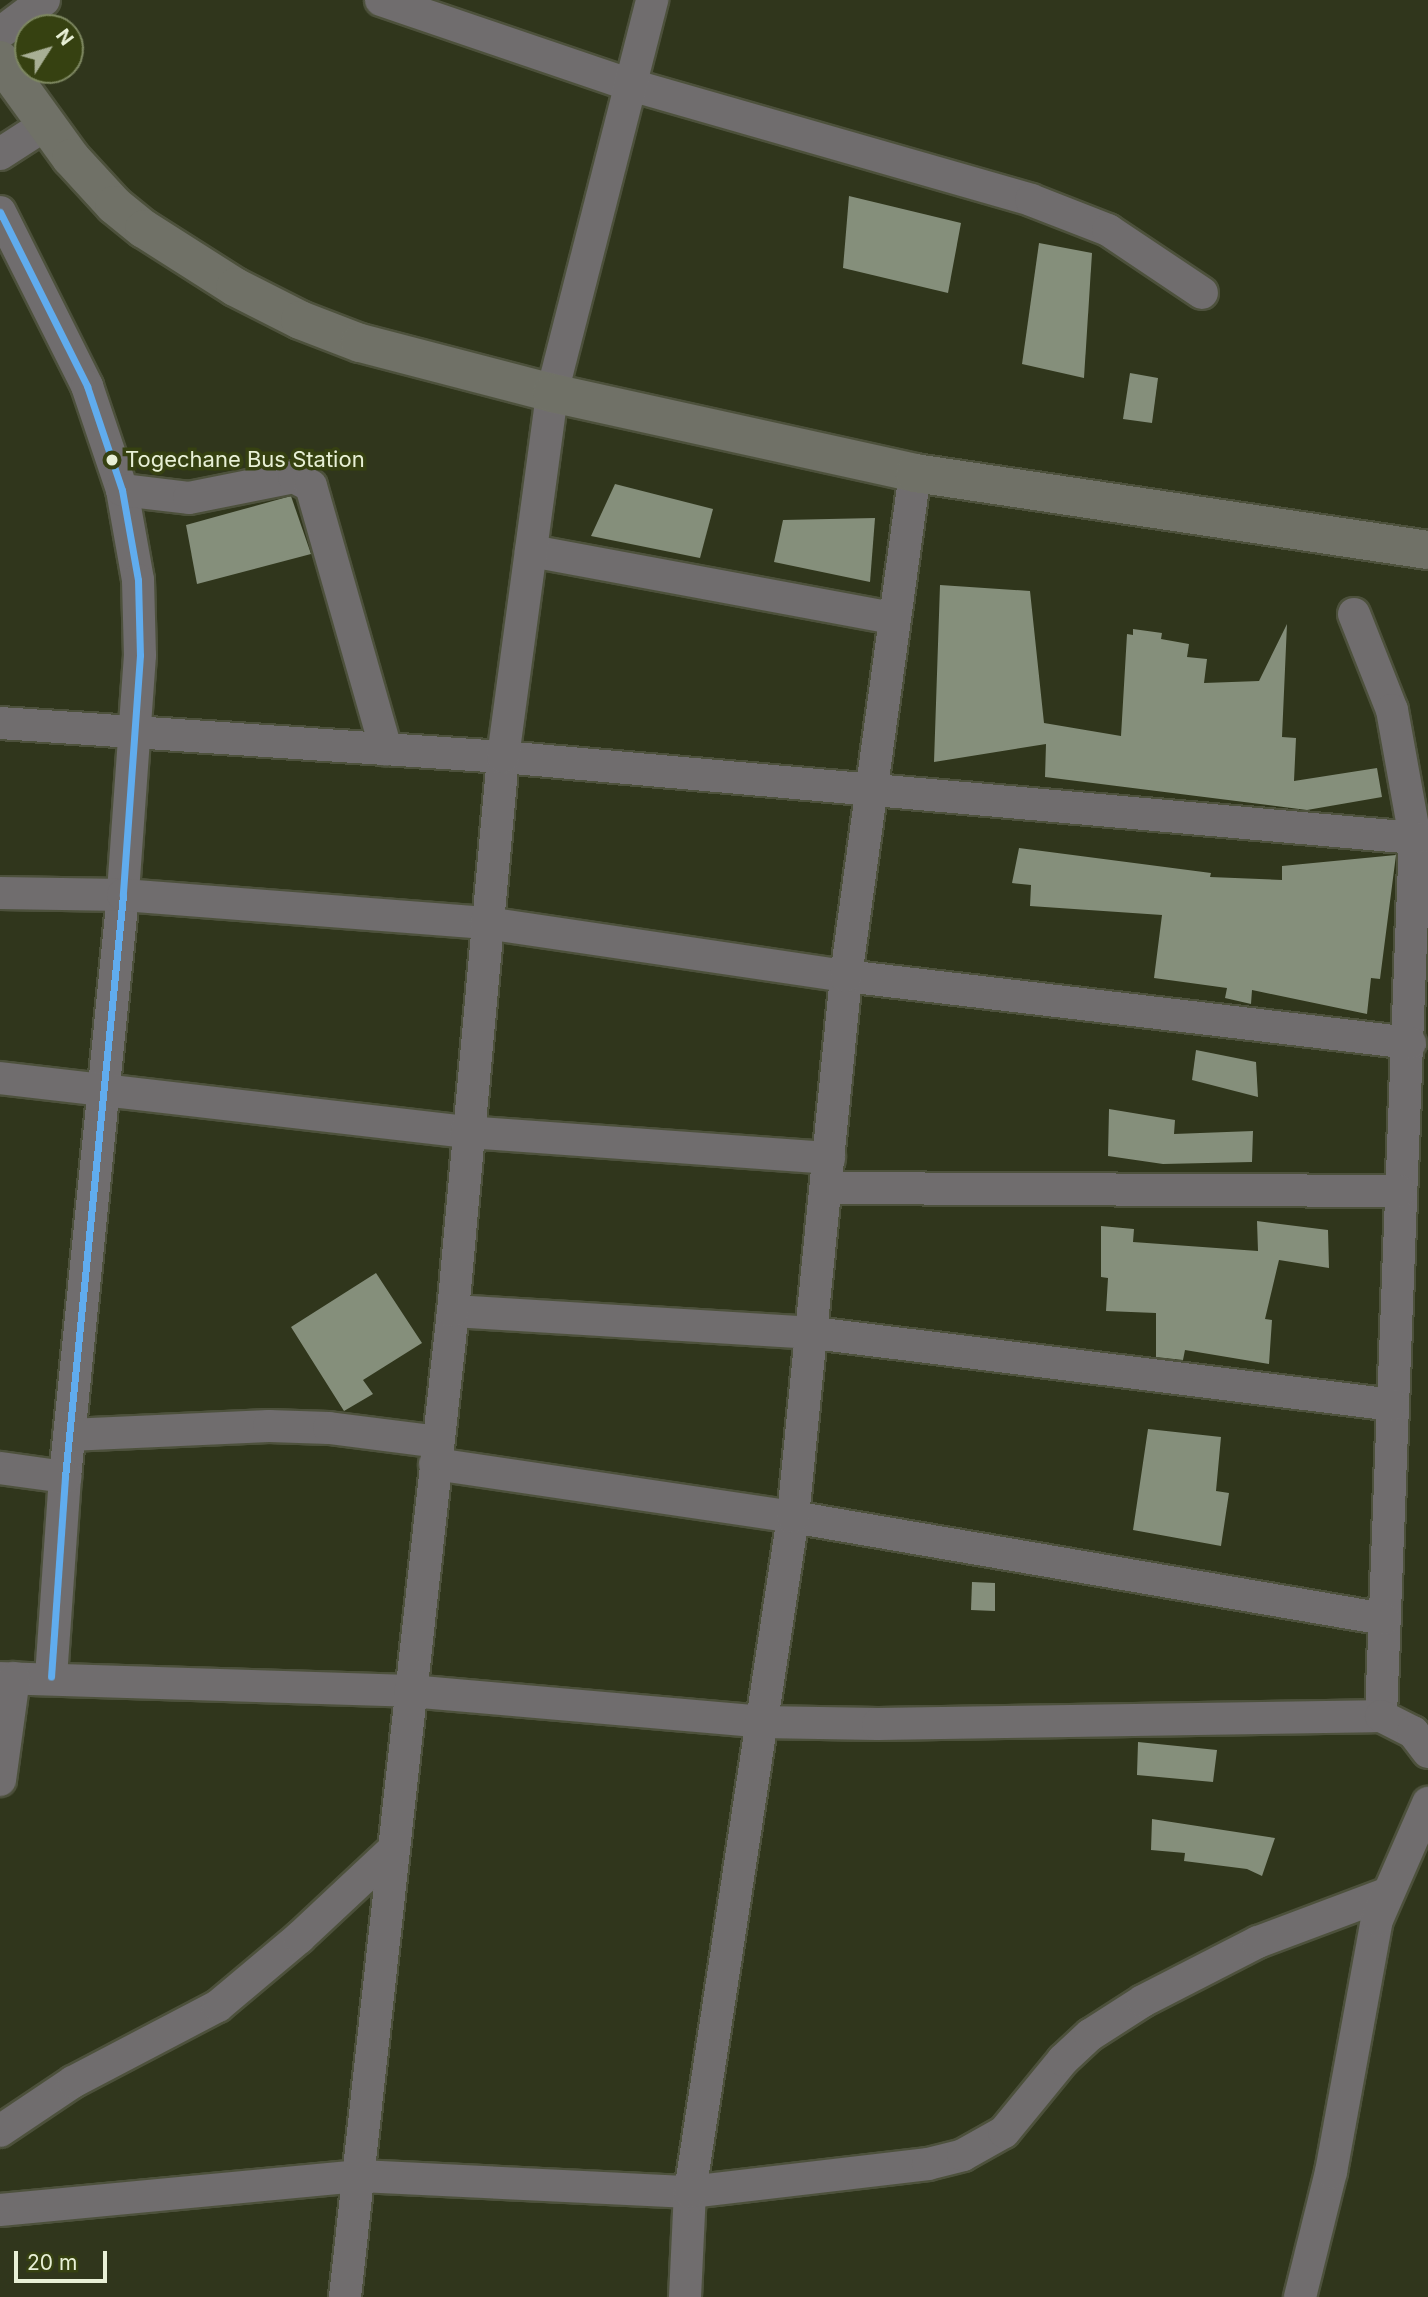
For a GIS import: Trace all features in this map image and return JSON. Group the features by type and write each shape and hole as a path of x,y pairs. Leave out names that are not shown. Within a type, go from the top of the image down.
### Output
{"highway":[{"path":"0,60 45,125 114,205 234,287 300,320 360,342 552,393 915,473 1329,539 1428,550"}],"street":[{"path":"0,33 44,0"},
{"path":"381,0 631,85 1031,200 1108,230 1202,293"},
{"path":"345,2297 453,1311 467,1132 503,757 552,393 652,0"},
{"path":"0,154 45,125"},
{"path":"0,212 87,386 122,491 138,580 136,735 124,895 65,1477 51,1677"},
{"path":"685,2297 690,2192 793,1517 814,1334 846,976 869,792 915,473"},
{"path":"122,491 190,498 294,477 311,486 386,750"},
{"path":"531,551 893,618"},
{"path":"1354,614 1392,710 1415,838 1410,1043 1400,1191 1381,1716"},
{"path":"0,723 136,735 503,757 869,792 1415,838"},
{"path":"0,893 124,895 486,922 846,976 1410,1043"},
{"path":"0,1078 828,1173 1400,1191"},
{"path":"453,1311 814,1334 1393,1405"},
{"path":"69,1435 269,1426 329,1428 437,1453 1384,1619"},
{"path":"0,1468 65,1477"},
{"path":"0,1780 7,1678 51,1677 410,1691 761,1721 878,1724 1381,1716 1413,1732 1428,1752"},
{"path":"1300,2297 1331,2172 1368,1961 1386,1895 1428,1804"},
{"path":"0,2131 73,2082 218,2006 289,1947 392,1850"},
{"path":"0,2210 360,2176 690,2192 928,2164 986,2146 1004,2132 1038,2089 1090,2035 1143,2000 1258,1942 1386,1895"}],"building":[{"path":"849,196 961,223 948,293 843,268"},
{"path":"1039,243 1092,253 1084,378 1022,364"},
{"path":"1130,373 1158,378 1152,423 1123,419"},
{"path":"615,484 713,509 700,558 591,536"},
{"path":"291,496 311,554 197,584 186,525"},
{"path":"875,518 870,582 774,562 783,520"},
{"path":"940,585 1030,591 1044,723 1121,736 1127,634 1133,635 1133,629 1162,633 1161,639 1189,644 1187,657 1207,659 1204,683 1259,681 1287,624 1282,737 1296,738 1294,781 1377,768 1382,797 1307,810 1045,777 1046,744 934,762"},
{"path":"1019,848 1211,873 1210,877 1282,880 1282,866 1396,855 1380,979 1371,978 1367,1014 1252,990 1251,1004 1225,998 1227,988 1154,978 1162,915 1030,906 1031,885 1012,883"},
{"path":"1196,1050 1256,1062 1258,1097 1192,1080"},
{"path":"1109,1109 1175,1120 1174,1134 1253,1131 1252,1162 1163,1164 1108,1156"},
{"path":"1257,1221 1328,1230 1329,1268 1279,1260 1265,1319 1272,1320 1269,1364 1185,1350 1183,1360 1156,1357 1156,1313 1106,1311 1108,1278 1101,1277 1101,1226 1134,1229 1133,1242 1258,1251"},
{"path":"376,1273 422,1343 363,1380 373,1394 344,1411 291,1327"},
{"path":"1148,1429 1221,1437 1216,1491 1229,1493 1221,1546 1133,1530"},
{"path":"972,1582 995,1583 995,1611 971,1610"},
{"path":"1138,1742 1217,1750 1213,1782 1137,1775"},
{"path":"1152,1819 1275,1838 1262,1876 1247,1869 1184,1861 1185,1853 1151,1850"}],"transit line":[{"path":"0,212 87,386 122,490 138,580 140,655 123,895 65,1477 51,1677"}],"place":[{"name":"Togechane Bus Station","path":"112,460"}]}
